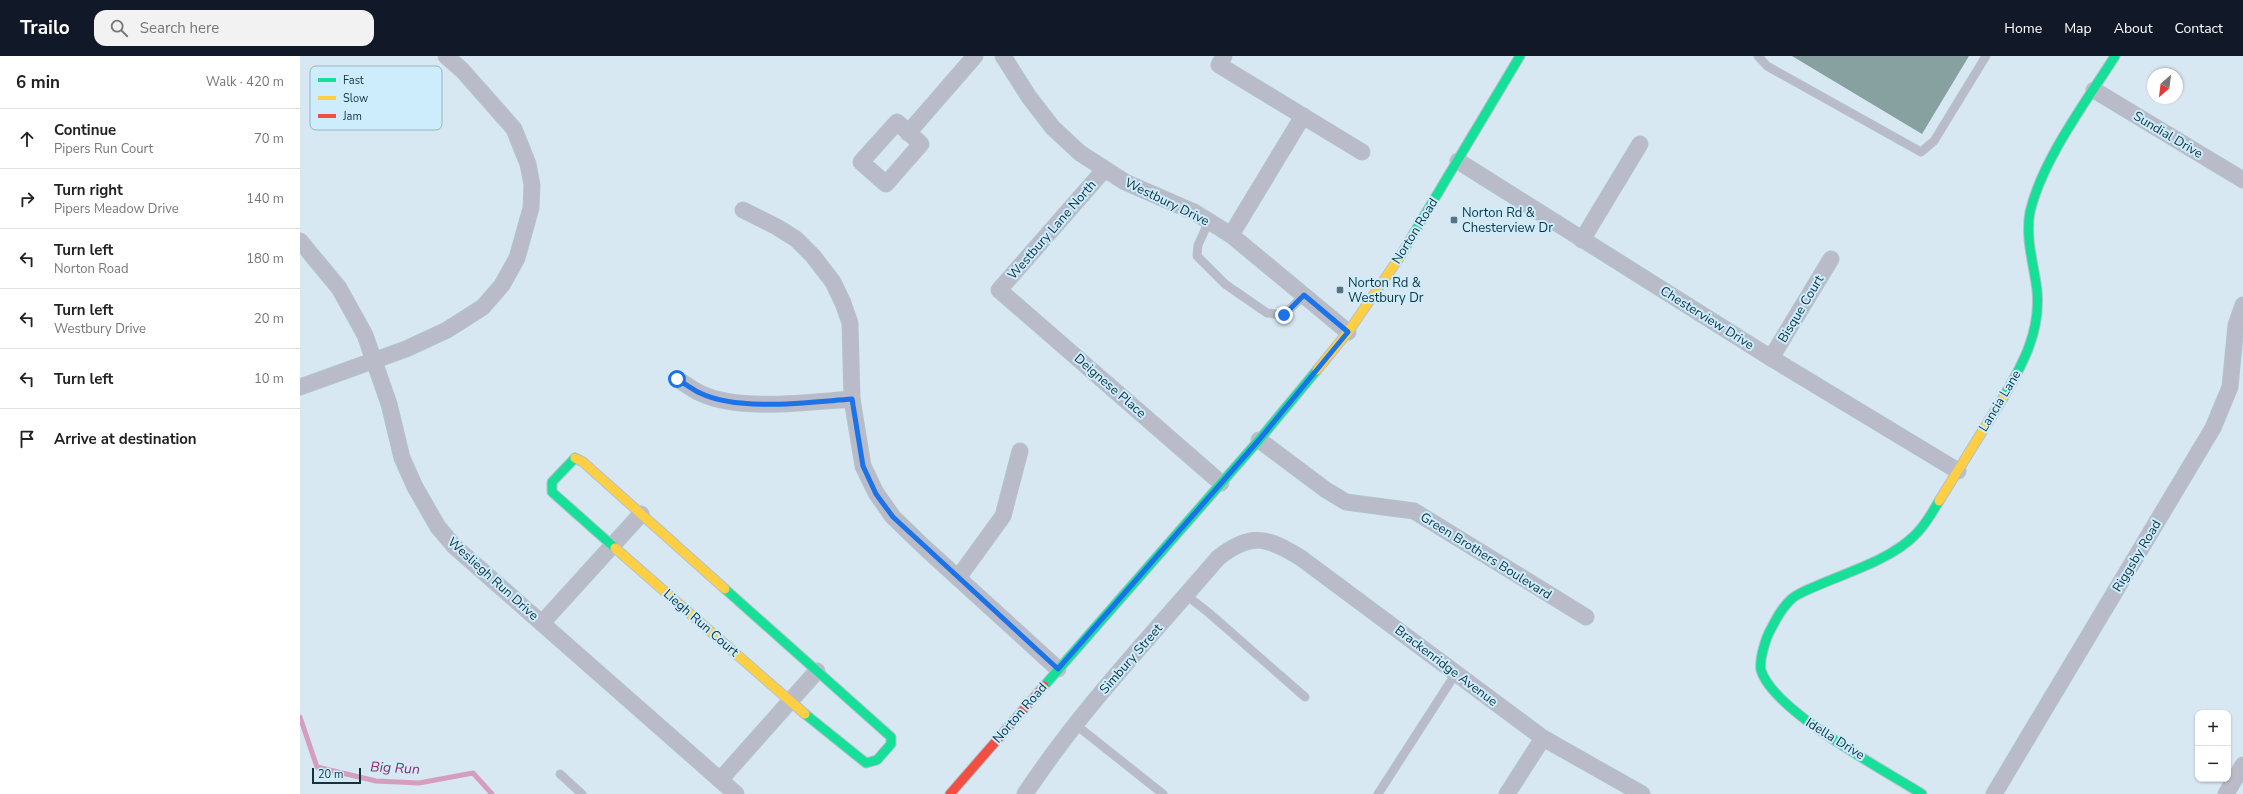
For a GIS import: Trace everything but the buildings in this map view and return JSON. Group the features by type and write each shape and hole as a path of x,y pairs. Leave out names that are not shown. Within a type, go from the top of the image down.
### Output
{"street":[{"path":"300,387 406,349 447,330 483,307 502,284 517,258 531,208 532,185 528,164 514,129 462,70 446,56"},
{"path":"908,133 975,56"},
{"name":"Westbury Drive","path":"1003,56 1029,97 1053,128 1080,153 1104,170 1125,182 1194,212 1231,235 1348,332"},
{"path":"1224,56 1218,65 1362,152"},
{"name":"Lancia Lane","path":"1761,669 1765,639 1779,614 1796,594 1892,552 1914,536 1930,518 2020,369 2033,338 2038,313 2037,291 2029,241 2030,214 2036,191 2047,165 2115,56"},
{"name":"Norton Road","path":"950,794 1259,440 1348,332 1379,289 1458,161 1514,58"},
{"name":"Sundial Drive","path":"2094,90 2243,180"},
{"path":"1231,235 1303,116"},
{"path":"1582,240 1640,144"},
{"name":"Chesterview Drive","path":"1458,161 1771,358 1958,471"},
{"name":"Westbury Lane North","path":"999,290 1104,170"},
{"path":"743,210 777,227 796,240 813,256 833,282 843,303 850,323 852,399 863,466 876,494 893,517 1058,669"},
{"name":"Wesliegh Run Drive","path":"300,242 339,288 365,334 389,404 402,458 438,527 454,546 736,794"},
{"name":"Bisque Court","path":"1771,358 1831,259"},
{"name":"Deignese Place","path":"999,290 1220,483"},
{"name":"Riggsby Road","path":"1994,794 2213,428 2230,387 2236,325 2243,305"},
{"path":"677,379 701,393 720,399 740,402 781,404 852,399"},
{"name":"Green Brothers Boulevard","path":"1259,440 1326,490 1346,502 1414,511 1586,617"},
{"path":"958,578 1003,516 1020,451"},
{"name":"Liegh Run Court","path":"575,458 583,462 642,514 891,737 891,744 877,760 866,763 789,701 612,544 552,492 552,482 575,458"},
{"path":"542,623 612,544 642,514"},
{"name":"Simbury Street","path":"1025,794 1076,724 1218,558 1233,546 1252,539"},
{"name":"Brackenridge Avenue","path":"1252,539 1278,544 1301,558 1543,738 1642,794"},
{"name":"Idella Drive","path":"1761,669 1778,697 1802,718 1922,794"},
{"path":"720,780 817,671"},
{"path":"1507,794 1543,738"},
{"path":"2226,794 2243,765"}],"lane":[{"path":"1758,56 1768,66 1920,152 1934,141 1986,56"},
{"path":"1209,221 1198,245 1197,256 1226,284 1267,314 1284,315 1304,295"},
{"path":"1186,595 1209,612 1305,697"},
{"path":"1378,794 1456,673"},
{"path":"1076,724 1163,794"},
{"path":"560,774 582,794"}],"waterway":[{"name":"Big Run","path":"300,717 317,767 376,781 419,783 473,773 492,794"}],"traffic: fast":[{"path":"1399,258 1520,56"},
{"path":"2003,398 2024,360 2036,319 2038,305 2037,290 2029,242 2030,212 2036,192 2044,172 2066,132 2115,56"},
{"path":"1044,686 1259,440 1317,370"},
{"path":"575,458 552,482 552,492 615,548"},
{"path":"1922,794 1858,755 1807,721 1786,703 1770,686 1761,670 1761,660 1763,649 1769,633 1779,614 1790,600 1813,587 1860,568 1890,554 1903,546 1922,528 1939,501"},
{"path":"725,589 891,737 891,744 877,760 866,763 805,714"}],"traffic: slow":[{"path":"1317,370 1348,332 1399,258"},
{"path":"1939,501 2003,398"},
{"path":"575,458 583,462 725,589"},
{"path":"615,548 805,714"}],"traffic: jam":[{"path":"950,794 1044,686"}],"place":[{"name":"Norton Rd & Chesterview Dr","path":"1454,220"},
{"name":"Norton Rd & Westbury Dr","path":"1340,290"}],"route":[{"path":"677,379 701,393 720,399 740,402 781,404 852,399 863,466 876,494 893,517 924,548 1058,669 1259,440 1348,332 1304,295 1284,315"}]}
